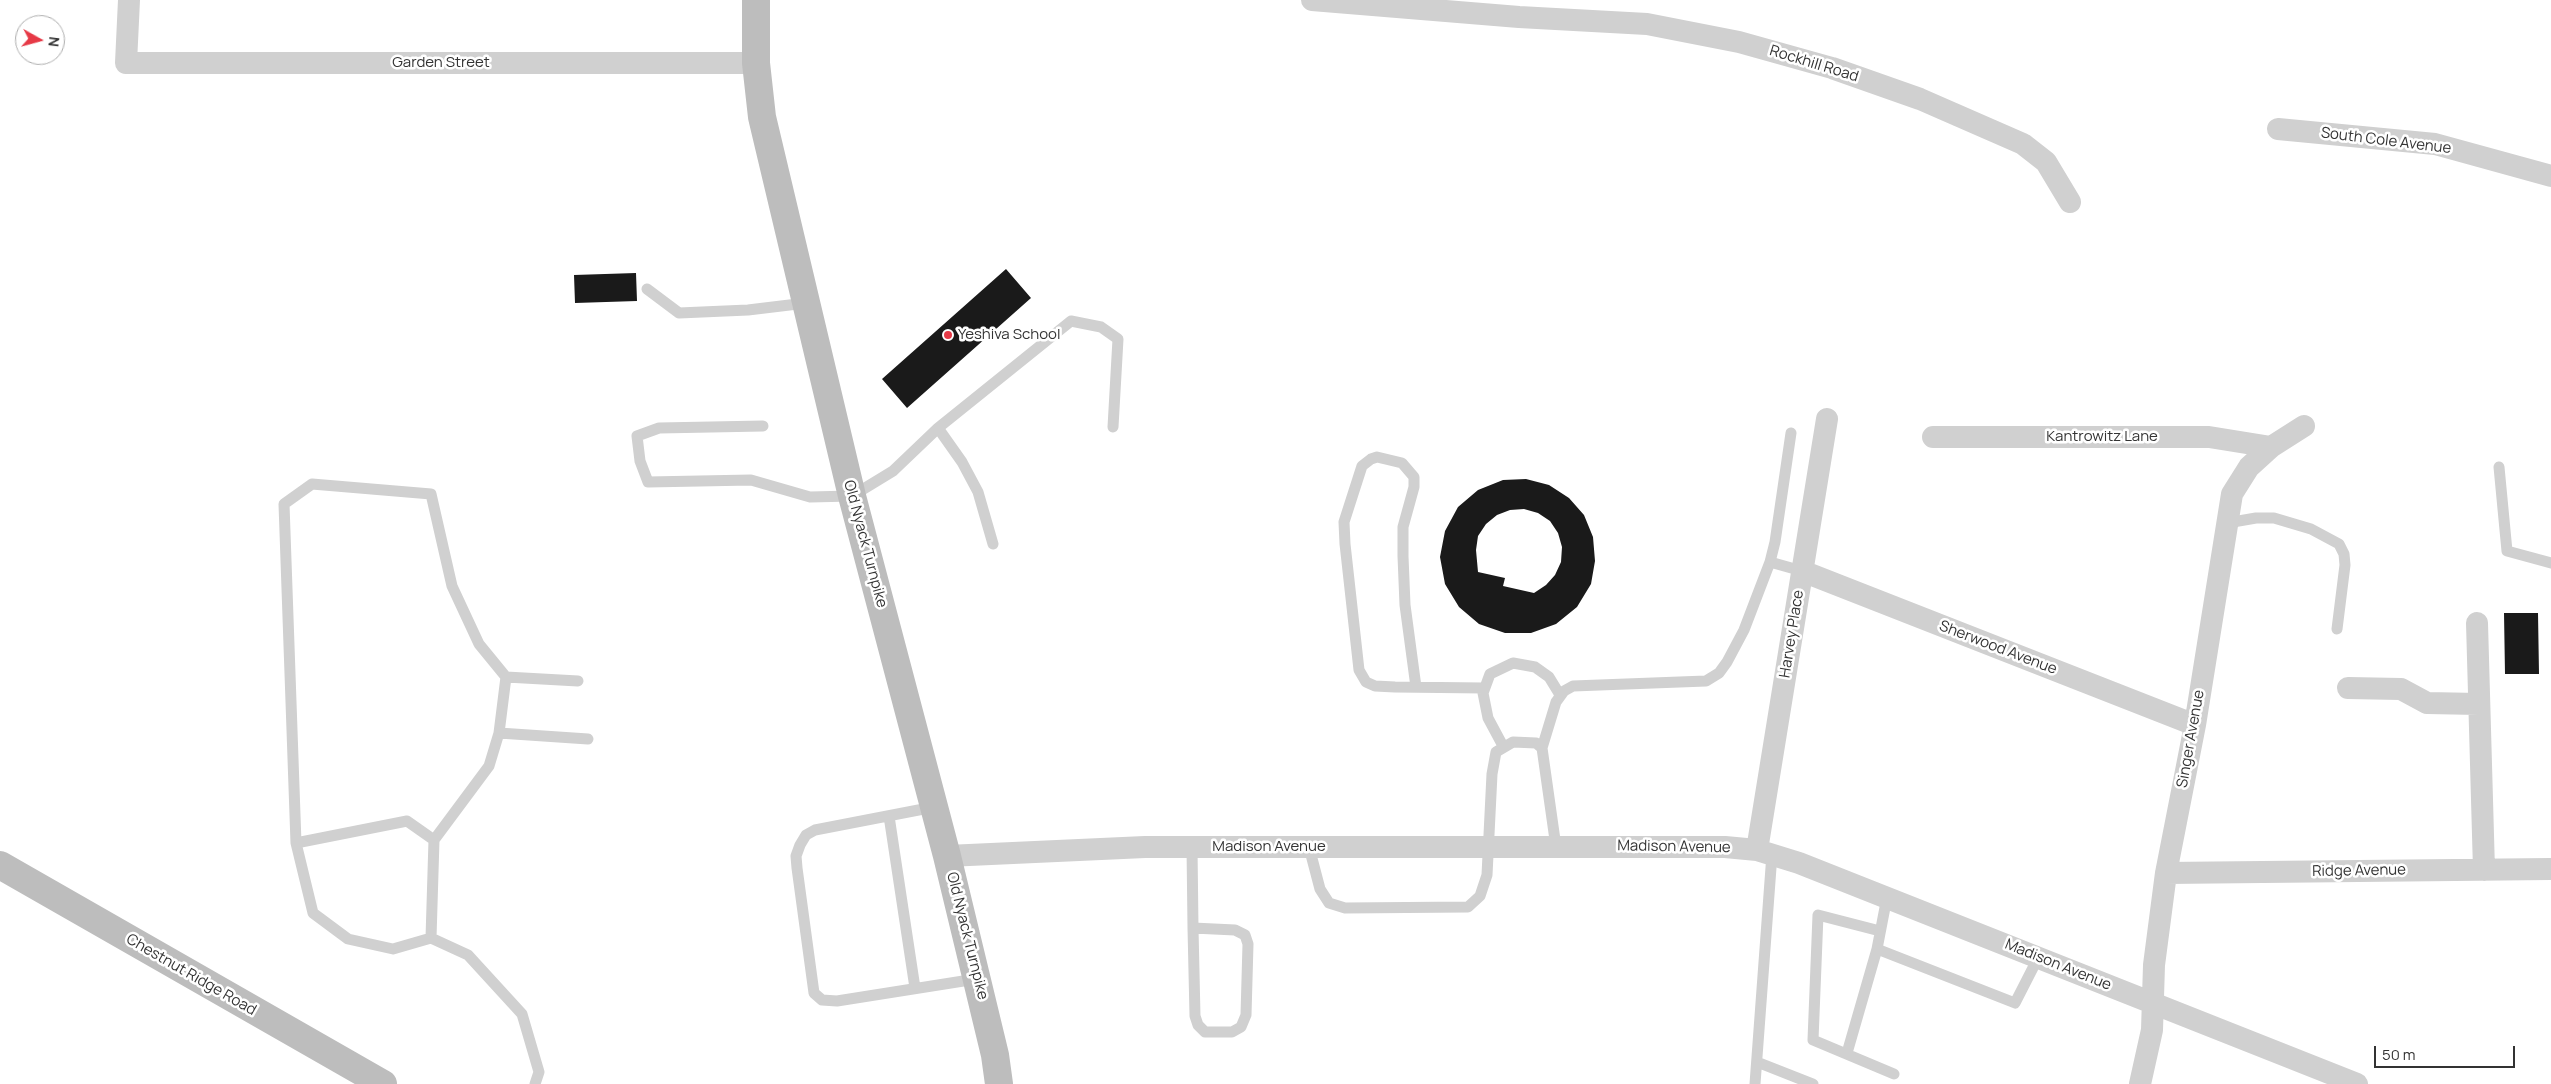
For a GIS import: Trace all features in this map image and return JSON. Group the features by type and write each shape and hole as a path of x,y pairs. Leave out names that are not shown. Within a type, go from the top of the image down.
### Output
{"street":[{"name":"Garden Street","path":"128,0 126,64 756,63"},
{"name":"Old Nyack Turnpike","path":"756,0 756,63 762,117 852,496 947,856 977,978 999,1084"},
{"name":"Rockhill Road","path":"1312,0 1519,17 1647,24 1739,42 1832,68 1920,99 2023,144 2046,162 2070,202"},
{"name":"Rockhill Road","path":"1433,0 1519,17"},
{"name":"South Cole Avenue","path":"2278,129 2435,144 2551,176"},
{"name":"Harvey Place","path":"1765,852 1802,571 1827,419"},
{"name":"Singer Avenue","path":"2140,1084 2152,1030 2154,965 2166,873 2195,725 2232,494 2249,467 2271,447 2304,426"},
{"name":"Kantrowitz Lane","path":"1933,437 2209,437 2271,447"},
{"name":"Sherwood Avenue","path":"1802,571 2195,725"},
{"path":"2477,623 2484,870"},
{"path":"2348,688 2401,690 2427,703 2479,704"},
{"name":"Madison Avenue","path":"947,856 1192,847 1724,847 1765,852 1887,897 2357,1084"},
{"name":"Chestnut Ridge Road","path":"0,865 383,1084"},
{"name":"Ridge Avenue","path":"2166,873 2551,869"}],"lane":[{"path":"647,289 679,313 748,310 806,303"},
{"path":"763,426 658,428 637,436 640,461 648,482 752,480 810,497 852,496 893,471 938,428 1071,321 1101,327 1118,339 1113,427"},
{"path":"938,428 962,462 978,492 993,544"},
{"path":"1556,847 1542,748 1548,722 1560,695 1564,690 1573,686 1706,680 1719,673 1744,630 1770,562 1775,542 1791,433"},
{"path":"1416,687 1405,606 1403,556 1403,527 1414,487 1414,477 1410,469 1402,463 1377,457 1362,466 1344,522 1360,670 1366,682 1375,686 1416,687 1484,688"},
{"path":"2499,467 2507,551 2551,563"},
{"path":"431,938 434,840 490,766 499,733 506,677 479,644 452,586 432,494 312,484 284,504 296,842 313,913 348,939 393,949 431,938 468,955 522,1014 539,1072 535,1084"},
{"path":"2227,523 2256,518 2274,518 2311,529 2339,544 2344,554 2345,565 2337,629"},
{"path":"1770,562 1802,571"},
{"path":"1309,847 1320,889 1329,903 1345,908 1468,907 1480,896 1486,876 1492,774 1499,749 1488,718 1483,693 1490,674 1513,663 1535,667 1549,676 1560,695"},
{"path":"506,677 578,681"},
{"path":"499,733 588,739"},
{"path":"1499,749 1513,742 1526,741 1536,743 1542,748"},
{"path":"934,807 815,830 806,836 800,844 796,856 797,868 814,993 822,1000 837,1001 977,978"},
{"path":"889,816 915,988"},
{"path":"296,842 408,820 434,840"},
{"path":"1192,847 1194,1016 1198,1025 1205,1032 1232,1032 1241,1027 1246,1015 1248,944 1245,935 1235,930 1193,928"},
{"path":"1755,1084 1765,852"},
{"path":"1847,1053 1877,949 1887,897"},
{"path":"1880,931 1818,915 1813,1040 1894,1074"},
{"path":"1877,949 2015,1003 2038,958"},
{"path":"1757,1062 1813,1084"}],"building":[{"path":"1006,269 1031,298 907,408 882,379"},
{"path":"636,273 637,301 575,303 574,275"},
{"path":"1526,479 1549,485 1569,498 1584,515 1593,537 1595,561 1591,584 1577,607 1556,624 1531,633 1505,633 1479,624 1459,607 1445,584 1440,557 1445,531 1458,507 1478,490 1503,480","holes":["1524,509 1538,513 1550,521 1558,533 1562,547 1561,562 1555,575 1546,585 1534,593 1503,586 1505,578 1478,572 1476,550 1478,536 1486,524 1497,515 1510,510"]},
{"path":"2504,613 2538,613 2539,674 2505,674"}],"place":[{"name":"Yeshiva School","path":"948,335"}]}
